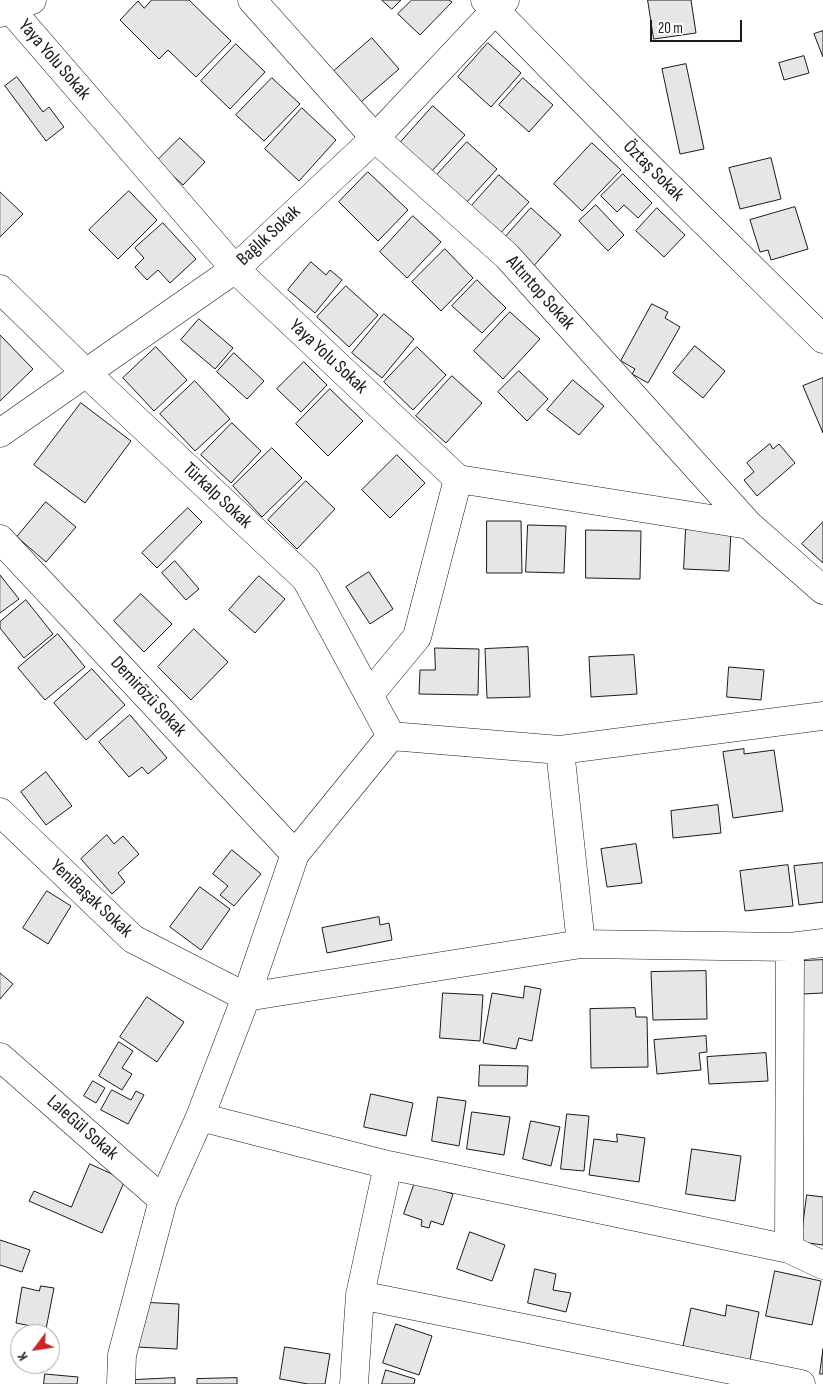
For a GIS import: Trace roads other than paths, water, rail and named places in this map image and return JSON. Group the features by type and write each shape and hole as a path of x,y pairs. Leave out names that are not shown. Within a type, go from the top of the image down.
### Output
{"street":[{"name":"Altıntop Sokak","path":"252,0 375,138 507,256 749,525 823,590"},
{"name":"Bağlık Sokak","path":"0,432 234,269 375,138 495,4"},
{"name":"Öztaş Sokak","path":"495,4 624,142 823,339"},
{"name":"Yaya Yolu Sokak","path":"14,8 234,269 458,479"},
{"name":"Türkalp Sokak","path":"0,289 85,372 306,579 391,736"},
{"path":"369,695 417,637 458,479 749,525"},
{"name":"Demirözü Sokak","path":"0,540 295,854"},
{"path":"121,1384 122,1355 163,1200 200,1117 246,997 295,854 391,736 560,750 823,716"},
{"path":"560,750 581,944"},
{"name":"YeniBaşak Sokak","path":"0,812 133,939 246,997"},
{"path":"246,997 581,944 790,947 823,943"},
{"path":"789,1249 790,947"},
{"name":"LaleGül Sokak","path":"0,1057 163,1200"},
{"path":"200,1117 388,1165 789,1249 823,1266"},
{"path":"354,1384 360,1295 388,1165"},
{"path":"360,1295 801,1384"}]}
